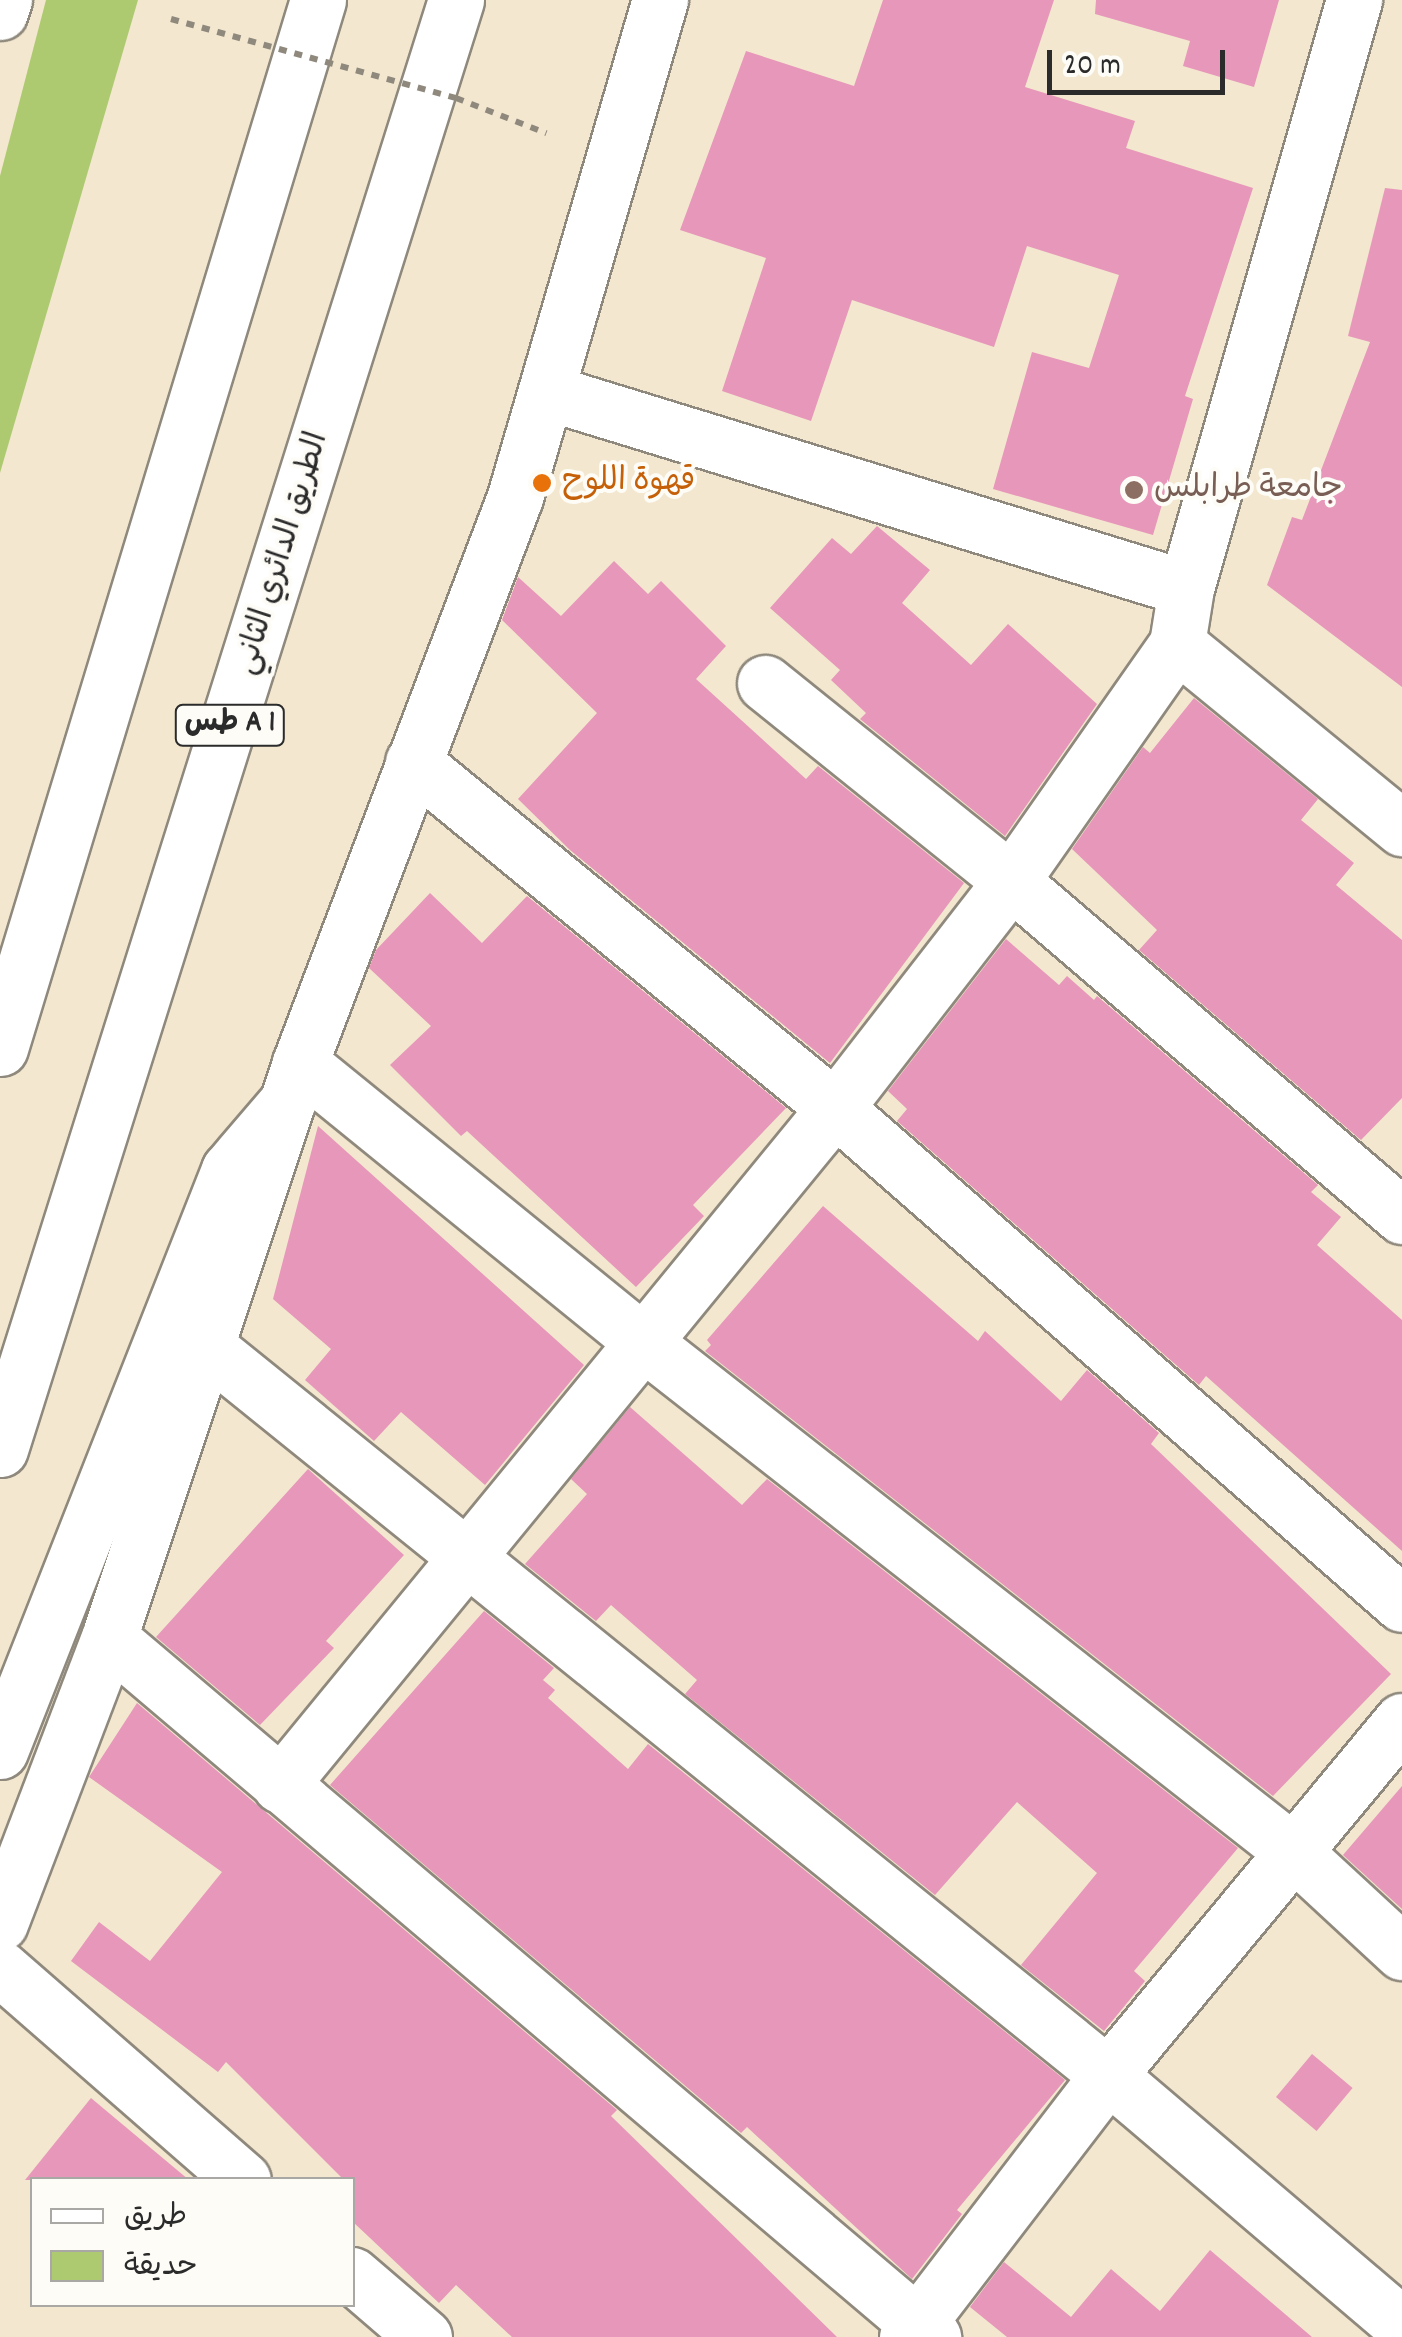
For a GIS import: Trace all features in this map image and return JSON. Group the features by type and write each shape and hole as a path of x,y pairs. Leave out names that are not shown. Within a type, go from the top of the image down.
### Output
{"main road":[{"path":"0,12 4,0"},
{"path":"0,1048 55,883 318,0"},
{"name":"الطريق الدائري الثاني","path":"0,1449 456,0"},
{"path":"0,1922 109,1638 294,1082 515,497 660,0"},
{"path":"280,1785 835,1108 1011,881 1177,644 1186,588 1354,0"},
{"path":"547,392 1186,588"},
{"path":"1177,644 1402,828"},
{"path":"765,683 1011,881 1402,1216"},
{"path":"413,762 835,1108 1402,1604"},
{"path":"294,1082 643,1342 1294,1854 1402,1952"},
{"path":"0,1751 229,1170 294,1082"},
{"path":"208,1348 1108,2075 1402,2325"},
{"path":"109,1638 919,2333 1108,2075 1402,1721"},
{"path":"0,1968 240,2177"},
{"path":"355,2278 424,2337"}],"path":[{"path":"171,19 456,98 546,133"}],"green space":[{"path":"46,0 138,0 0,473 0,176"}],"building":[{"path":"883,0 1054,0 1025,87 1135,121 1126,148 1253,188 1185,396 1193,399 1153,535 993,489 1032,352 1089,368 1119,275 1027,246 994,347 852,300 811,421 722,391 766,258 680,230 746,51 854,86"},
{"path":"1096,0 1279,0 1254,87 1183,66 1190,41 1095,14"},
{"path":"1385,188 1402,190 1402,687 1267,585 1292,517 1302,520 1370,342 1348,336"},
{"path":"877,526 930,570 902,603 971,665 1008,624 1097,704 1005,836 860,719 866,713 831,680 840,670 770,608 832,538 851,554"},
{"path":"614,561 648,594 661,581 726,646 696,679 806,779 818,766 964,883 830,1063 570,850 518,799 597,713 502,620 518,577 561,616"},
{"path":"1194,698 1318,799 1301,820 1354,863 1336,885 1402,940 1402,1098 1361,1140 1139,950 1157,930 1072,849 1143,747 1150,753"},
{"path":"430,893 482,943 527,896 786,1108 693,1205 704,1216 636,1287 467,1131 461,1136 390,1065 431,1026 369,968 376,950"},
{"path":"1006,939 1059,985 1067,976 1094,1000 1097,996 1318,1185 1311,1192 1341,1217 1317,1245 1402,1320 1402,1551 1206,1376 1199,1385 897,1121 907,1109 888,1091"},
{"path":"318,1126 584,1365 485,1485 401,1412 374,1441 305,1380 331,1349 273,1299"},
{"path":"823,1206 978,1341 985,1331 1061,1401 1087,1370 1159,1433 1151,1444 1391,1674 1273,1796 705,1351 711,1345 707,1340"},
{"path":"630,1407 742,1505 767,1479 1238,1848 1134,1971 1145,1981 1104,2031 1021,1965 1097,1873 1017,1802 935,1895 685,1694 697,1680 611,1605 596,1621 525,1564 587,1494 571,1479"},
{"path":"308,1469 404,1555 326,1641 334,1648 260,1725 156,1637"},
{"path":"484,1611 554,1668 543,1680 555,1690 548,1698 628,1769 648,1744 1065,2080 957,2210 962,2214 912,2279 747,2127 741,2133 330,1785"},
{"path":"137,1703 617,2110 611,2116 837,2337 512,2337 456,2285 439,2303 355,2224 355,2177 341,2177 226,2062 218,2072 71,1961 99,1922 150,1961 222,1872 89,1777"},
{"path":"1402,1786 1402,1909 1343,1855"},
{"path":"1312,2054 1353,2088 1317,2131 1276,2097"},
{"path":"91,2098 185,2177 30,2177 25,2180"},
{"path":"1210,2250 1312,2337 1007,2337 970,2307 1004,2262 1071,2317 1111,2269 1160,2311"}],"place":[{"name":"قهوة اللوح","path":"542,483"},
{"name":"جامعة طرابلس","path":"1134,490"}]}
